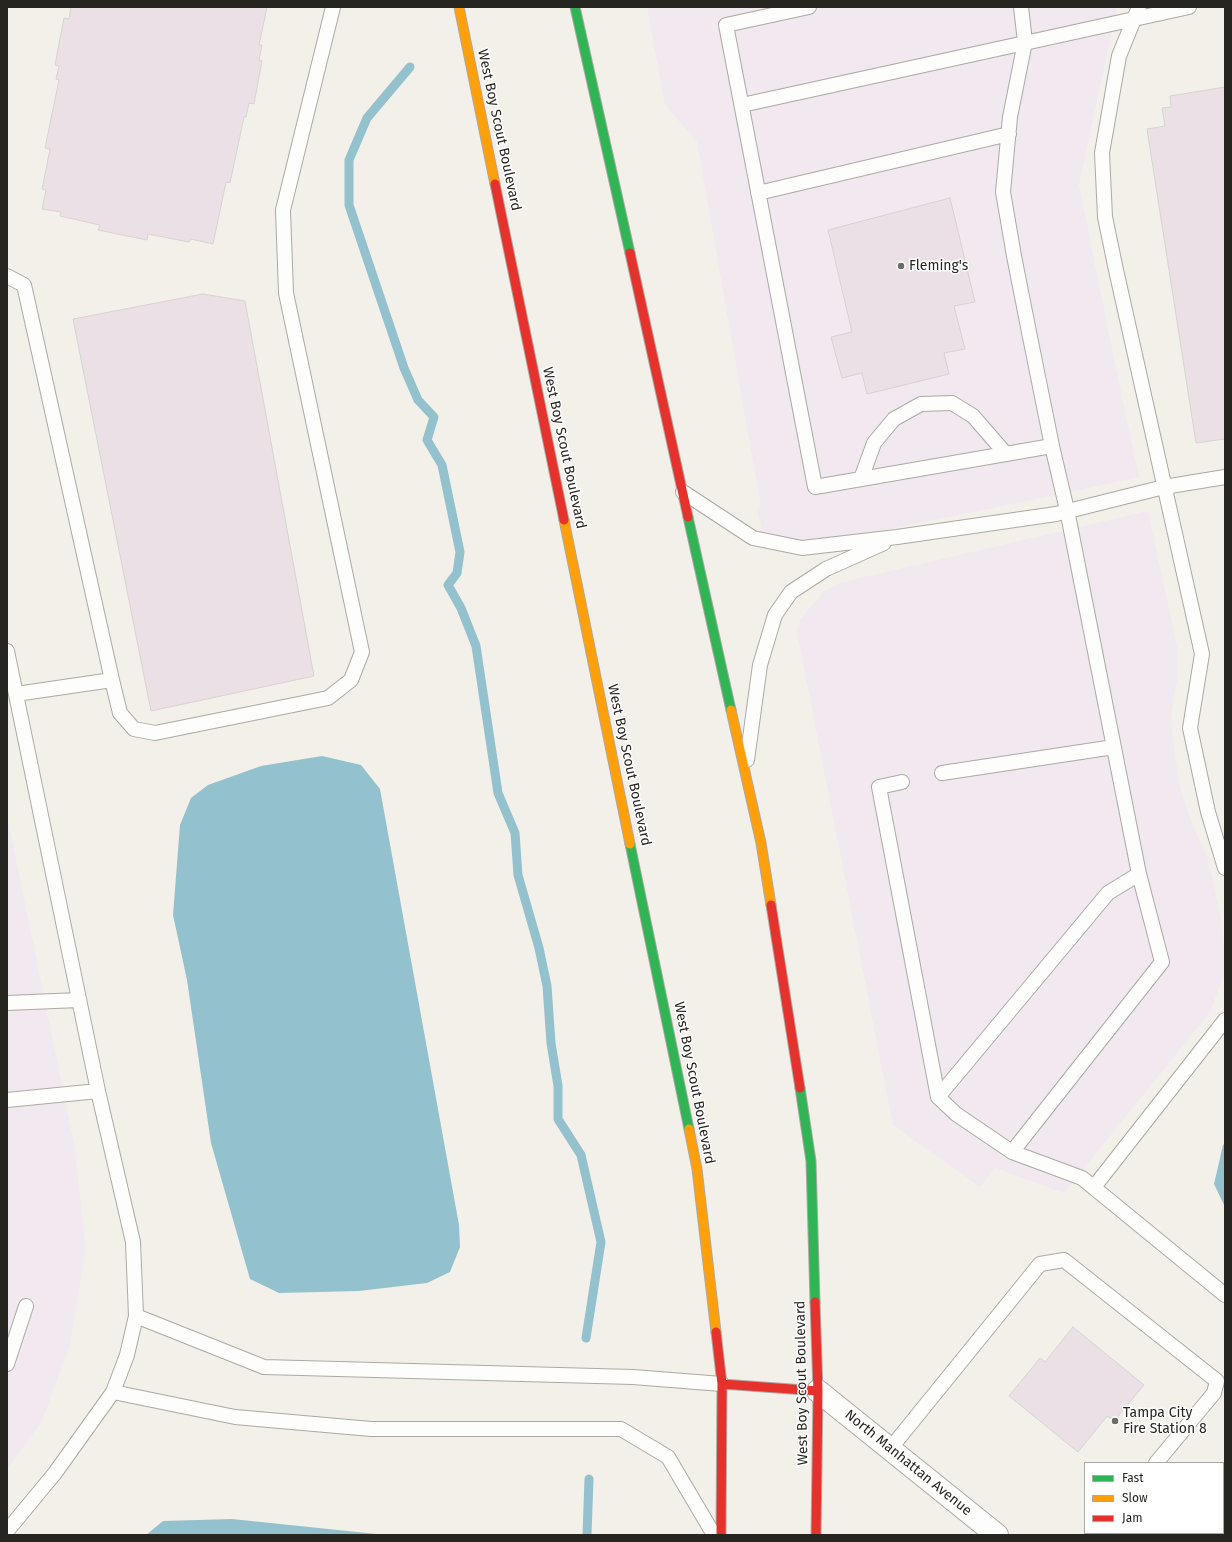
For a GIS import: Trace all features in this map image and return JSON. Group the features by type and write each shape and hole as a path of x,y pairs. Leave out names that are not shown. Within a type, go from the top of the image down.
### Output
{"main road":[{"name":"West Boy Scout Boulevard","path":"459,7 697,1169 722,1384 721,1535"},
{"name":"West Boy Scout Boulevard","path":"574,7 761,843 811,1161 818,1391 816,1535"},
{"path":"722,1384 818,1391"}],"street":[{"name":"North Manhattan Avenue","path":"818,1391 997,1535"}],"lane":[{"path":"7,276 24,285 120,713 134,729 155,733 328,698 351,680 362,652 286,293 283,210 333,7"},
{"path":"809,7 726,25 815,487 1052,446"},
{"path":"1012,1152 1162,962 1139,874 1067,510 1052,446 1014,256 1003,192 1010,117 1025,42 1021,7"},
{"path":"742,105 1025,42 1136,13 1188,7"},
{"path":"1136,13 1119,56 1102,153 1105,217 1202,654 1190,728 1208,812 1225,868"},
{"path":"758,193 1009,134"},
{"path":"861,479 874,443 894,419 921,404 952,403 974,416 1006,454"},
{"path":"683,492 753,538 802,548 897,537 1056,514 1067,510 1164,487 1225,477"},
{"path":"745,771 760,665 775,615 791,592 826,568 897,537"},
{"path":"7,651 98,1091 133,1242 136,1316 127,1354 113,1392 55,1474 7,1531"},
{"path":"16,694 112,680"},
{"path":"942,773 1114,747"},
{"path":"902,782 879,787 938,1097 956,1114 1012,1152 1082,1178 1225,1295"},
{"path":"938,1097 1108,893 1139,874"},
{"path":"7,1003 79,1000"},
{"path":"1094,1187 1225,1020"},
{"path":"7,1100 98,1091"},
{"path":"890,1449 1040,1264 1064,1260 1217,1381 1214,1392 1157,1462"},
{"path":"7,1364 26,1306"},
{"path":"136,1316 264,1367 633,1377 722,1384"},
{"path":"113,1392 235,1417 371,1429 621,1429 668,1457 714,1535"}],"shaded area":[{"path":"647,7 1117,7 1079,185 1139,477 860,535 787,541 760,533 761,525 757,511 760,501 697,142 665,105"},
{"path":"1148,511 1178,651 1177,681 1171,716 1176,762 1181,792 1194,828 1208,859 1221,918 1224,946 1224,975 1210,1012 1064,1193 995,1168 980,1187 893,1125 797,632 800,620 823,592 839,583"},
{"path":"7,815 75,1149 86,1247 70,1345 42,1421 7,1469"}],"water":[{"path":"322,756 361,765 380,789 459,1225 460,1247 450,1272 427,1283 359,1291 279,1293 250,1279 211,1143 187,980 173,915 180,825 191,798 208,785 261,766"},
{"path":"1225,1143 1225,1207 1214,1184 1223,1145"},
{"path":"232,1519 386,1535 146,1535 163,1521"}],"building":[{"path":"71,7 267,7 259,45 262,45 259,60 262,61 254,104 249,103 246,117 244,117 230,183 226,182 213,244 191,239 189,242 148,234 147,240 98,230 100,225 60,216 61,212 42,209 46,190 42,189 50,149 45,148 59,80 56,79 59,66 55,65 64,18 69,19"},
{"path":"1225,87 1225,439 1196,443 1147,129 1165,126 1162,108 1171,107 1170,96"},
{"name":"Fleming's","path":"950,198 975,302 954,306 965,349 944,353 949,374 867,394 862,373 842,378 831,337 852,332 828,230"},
{"path":"203,294 245,301 314,676 151,711 73,319"},
{"path":"1073,1327 1144,1385 1114,1421 1107,1416 1078,1452 1009,1396 1040,1358 1045,1362"}],"waterway":[{"path":"410,67 367,118 349,160 349,205 404,368 418,400 434,417 427,440 442,465 460,552 457,573 448,585 461,608 476,646 498,793 515,833 518,875 539,948 547,986 551,1043 558,1086 558,1119 581,1155 601,1242 586,1338"},
{"path":"587,1535 589,1479"}],"traffic: fast":[{"path":"575,7 630,253"},
{"path":"688,517 731,710"},
{"path":"630,844 689,1129"},
{"path":"800,1088 811,1161 815,1302"}],"traffic: slow":[{"path":"459,7 495,184"},
{"path":"564,520 630,844"},
{"path":"731,710 761,843 771,905"},
{"path":"689,1129 697,1169 716,1332"}],"traffic: jam":[{"path":"495,184 564,520"},
{"path":"630,253 688,517"},
{"path":"771,905 800,1088"},
{"path":"815,1302 818,1391 816,1535"},
{"path":"716,1332 722,1384 721,1535"},
{"path":"722,1384 818,1391"}],"place":[{"name":"Fleming's","path":"901,266"},
{"name":"Tampa City Fire Station 8","path":"1115,1421"}]}
